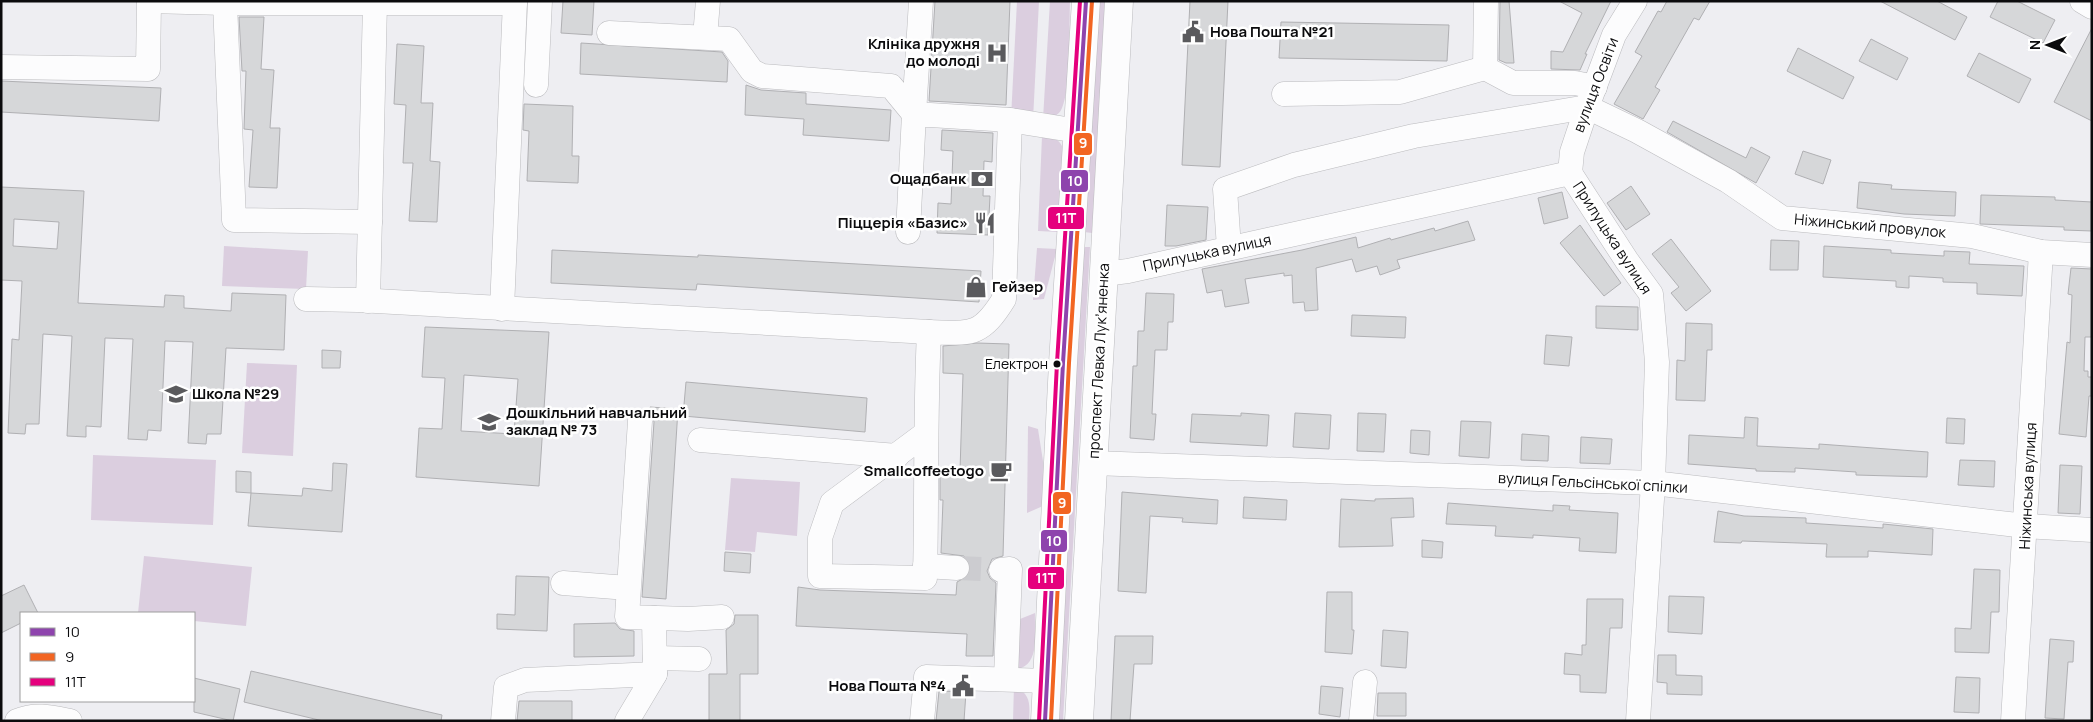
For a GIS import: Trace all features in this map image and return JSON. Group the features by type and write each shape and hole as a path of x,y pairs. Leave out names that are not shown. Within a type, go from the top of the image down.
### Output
{"main road":[{"path":"1045,721 1086,1"},
{"name":"проспект Левка Лукʼяненка","path":"1079,721 1119,1"}],"street":[{"path":"536,84 540,1"},
{"path":"705,38 708,1"},
{"path":"908,232 921,1"},
{"path":"1284,94 1400,92 1485,68 1486,1"},
{"name":"вулиця Освіти","path":"1570,173 1572,152 1614,35 1635,1"},
{"path":"2082,1 2092,7"},
{"path":"1,67 148,69 149,2 515,2 502,309"},
{"path":"225,3 234,220 370,222"},
{"path":"368,301 375,3"},
{"path":"609,33 729,39 752,71 762,76 890,86 914,114 1010,120 1078,131"},
{"name":"Ніжинський провулок","path":"1485,68 1513,83 1575,84 1643,134 1728,181 1782,218 1972,236 2041,252 2092,256"},
{"path":"1230,248 1225,189 1294,165 1591,97"},
{"path":"306,299 968,333 990,321 1004,299 1010,120"},
{"name":"Прилуцька вулиця","path":"1104,274 1570,173 1627,262 1651,294 1657,362 1653,483 1638,721"},
{"name":"Ніжинська вулиця","path":"2013,721 2041,252"},
{"path":"925,434 832,503 820,538 820,576 925,578 927,489 925,434 928,332"},
{"path":"640,420 627,617 688,620 722,617"},
{"path":"700,440 897,456"},
{"name":"вулиця Гельсінської спілки","path":"1093,463 1653,483 2026,526 2092,530"},
{"path":"925,566 957,568"},
{"path":"1001,570 1010,570 1006,678"},
{"path":"563,583 628,588"},
{"path":"627,721 655,666 654,618"},
{"path":"503,721 506,687 525,680 655,666 699,659"},
{"path":"922,721 926,677 1006,678 1047,681"},
{"path":"1362,721 1365,682"},
{"path":"23,719 42,716 70,721"}],"shaded area":[{"path":"1017,1 1039,1 1033,120 1011,118"},
{"path":"1050,1 1070,1 1068,72 1065,99 1061,111 1054,116 1043,119"},
{"path":"1100,1 1107,1 1092,233 1084,232"},
{"path":"1042,136 1056,139 1062,146 1063,152 1058,232 1038,231"},
{"path":"224,246 308,251 306,289 222,286"},
{"path":"1083,247 1090,247 1063,721 1057,721"},
{"path":"1037,248 1057,249 1044,299 1033,300"},
{"path":"247,363 297,365 293,456 242,453"},
{"path":"1028,426 1038,429 1045,474 1043,506 1027,513"},
{"path":"93,455 216,460 213,525 91,520"},
{"path":"731,478 800,482 797,536 757,532 755,552 725,550"},
{"path":"144,556 252,567 246,626 195,621 195,612 138,612"},
{"path":"1035,613 1035,647 1033,655 1025,666 1017,669 1020,619"},
{"path":"1014,685 1024,692 1028,700 1029,721 1013,721"}],"building":[{"path":"563,1 594,1 592,35 561,33"},
{"path":"935,1 1010,1 1006,105 929,101"},
{"path":"1190,1 1228,1 1220,167 1182,165"},
{"path":"1500,1 1509,1 1514,63 1506,63 1499,60"},
{"path":"1559,1 1611,1 1585,54 1587,54 1580,70 1551,69 1551,51 1563,52 1582,13"},
{"path":"1667,1 1710,1 1699,20 1694,18 1655,87 1660,90 1643,119 1614,104 1642,56 1635,52 1658,11 1661,12"},
{"path":"1880,1 1937,1 1967,17 1955,40"},
{"path":"1998,1 2017,1 2055,20 2043,43 1990,17"},
{"path":"239,17 264,17 261,69 274,70 270,128 280,128 277,188 249,187 253,130 244,129 246,71 242,71"},
{"path":"1281,22 1449,25 1447,61 1279,58"},
{"path":"2092,28 2092,121 2054,102"},
{"path":"1871,39 1908,58 1897,80 1859,61"},
{"path":"581,43 722,52 728,61 727,82 580,74"},
{"path":"397,44 424,46 421,103 433,103 430,161 440,162 437,222 409,221 413,163 403,163 406,105 394,104"},
{"path":"1798,48 1854,77 1843,99 1787,71"},
{"path":"1979,53 2031,79 2019,103 1967,76"},
{"path":"1,81 161,88 159,121 1,112"},
{"path":"746,85 761,90 806,93 806,104 891,110 889,141 803,135 804,119 745,115"},
{"path":"524,104 573,106 572,156 579,156 578,183 527,181 529,131 523,130"},
{"path":"1673,121 1746,158 1751,147 1770,157 1756,183 1667,132"},
{"path":"942,130 993,133 992,162 984,161 983,196 990,196 988,235 937,233 938,203 951,204 953,151 941,150"},
{"path":"1803,151 1831,160 1823,184 1795,174"},
{"path":"1859,182 1892,185 1891,189 1956,192 1955,216 1904,214 1857,208"},
{"path":"1631,186 1650,214 1626,230 1607,203"},
{"path":"1,187 84,191 78,303 164,307 165,295 184,296 184,308 231,311 232,293 286,295 284,350 226,348 221,434 207,434 206,444 188,443 193,342 165,341 161,431 148,430 147,440 128,439 133,339 105,338 101,427 86,426 86,437 67,436 72,336 43,334 39,424 26,424 25,434 8,433 12,339 19,340 22,281 1,280","holes":["14,219 59,222 57,249 13,246"]},
{"path":"1562,192 1568,218 1544,224 1538,198"},
{"path":"1981,195 2055,197 2055,200 2092,202 2092,231 2064,230 2064,227 1980,224"},
{"path":"1167,205 1208,207 1206,240 1176,246 1165,246"},
{"path":"1468,221 1475,240 1397,260 1400,268 1380,275 1377,266 1356,272 1352,259 1316,268 1318,310 1305,311 1304,302 1293,303 1292,275 1284,276 1284,273 1245,279 1249,303 1225,307 1222,290 1207,293 1202,269 1302,250 1356,237 1358,248 1390,238 1391,240 1434,228 1435,231"},
{"path":"1580,225 1621,283 1604,296 1560,243"},
{"path":"1671,239 1711,291 1686,311 1671,293 1679,287 1652,254"},
{"path":"1771,240 1799,241 1798,270 1770,270"},
{"path":"1824,246 1891,250 1891,253 1944,256 1944,251 1970,252 1969,264 2024,266 2022,296 1977,294 1977,283 1943,282 1943,278 1909,276 1909,288 1896,287 1896,281 1823,277"},
{"path":"552,250 698,257 698,255 981,271 979,302 697,284 696,290 551,283"},
{"path":"2071,268 2092,269 2092,337 2085,337 2084,371 2088,371 2088,377 2092,377 2092,396 2089,396 2086,437 2059,434 2067,342 2070,343 2072,295 2068,294"},
{"path":"1146,293 1174,294 1173,322 1168,322 1167,350 1155,350 1152,414 1156,414 1154,440 1130,438 1133,366 1137,366 1138,331 1144,331"},
{"path":"1596,306 1638,307 1638,330 1596,328"},
{"path":"1352,315 1406,317 1405,338 1351,336"},
{"path":"1686,323 1712,324 1712,350 1707,350 1705,401 1676,400 1677,360 1685,361"},
{"path":"425,327 549,332 539,486 416,477 419,428 442,429 445,378 422,377","holes":["464,375 518,379 514,434 461,431"]},
{"path":"1546,335 1572,337 1569,366 1544,364"},
{"path":"977,343 1009,344 1003,556 992,559 987,571 990,578 996,583 993,656 966,656 967,634 796,626 798,587 820,590 956,595 957,582 968,576 971,568 969,561 964,556 941,553 943,500 940,500 940,470 960,471 963,374 943,373 943,346"},
{"path":"322,350 341,351 340,368 322,368"},
{"path":"686,382 867,398 865,432 683,416"},
{"path":"650,407 678,409 666,599 642,597 654,422"},
{"path":"1241,413 1269,415 1267,446 1190,442 1192,414 1241,416"},
{"path":"1295,413 1331,415 1329,449 1293,447"},
{"path":"1358,413 1386,414 1384,452 1357,451"},
{"path":"1745,417 1758,418 1757,446 1819,449 1819,444 1928,452 1927,477 1856,475 1856,472 1795,468 1795,472 1756,471 1756,469 1688,464 1689,435 1744,438"},
{"path":"1947,418 1965,419 1964,444 1946,443"},
{"path":"1461,421 1491,422 1489,458 1459,456"},
{"path":"1411,430 1430,431 1429,455 1410,453"},
{"path":"1522,434 1549,436 1548,461 1521,460"},
{"path":"1581,437 1612,439 1610,464 1580,463"},
{"path":"1960,460 1995,461 1994,487 1958,485"},
{"path":"333,463 347,464 342,532 248,526 251,493 302,496 303,488 332,491"},
{"path":"2060,465 2082,466 2080,514 2058,513"},
{"path":"236,471 251,472 251,493 236,492"},
{"path":"1122,492 1218,500 1217,524 1182,522 1183,518 1150,516 1146,593 1118,591"},
{"path":"1244,497 1287,500 1286,520 1243,518"},
{"path":"1413,498 1414,517 1391,518 1393,546 1339,547 1341,499 1375,501 1375,499"},
{"path":"1448,503 1553,511 1553,505 1570,506 1569,510 1618,513 1616,553 1579,551 1580,538 1533,535 1533,538 1495,536 1496,526 1446,524"},
{"path":"1718,511 1744,516 1806,518 1806,523 1883,528 1883,524 1933,529 1932,555 1868,551 1868,557 1826,557 1827,544 1714,542"},
{"path":"1422,540 1443,542 1442,558 1422,557"},
{"path":"725,552 751,554 750,573 724,571"},
{"path":"1974,569 2000,570 1999,612 1991,612 1989,653 1955,652 1955,628 1971,629"},
{"path":"516,576 549,577 547,631 497,629 497,614 515,615"},
{"path":"24,585 38,612 20,612 20,624 1,633 1,596"},
{"path":"1327,592 1352,592 1352,630 1354,630 1352,654 1325,652"},
{"path":"1669,596 1704,597 1702,634 1668,632"},
{"path":"1587,599 1623,599 1622,628 1610,628 1606,693 1580,692 1580,675 1564,674 1565,653 1582,655 1582,645 1586,645"},
{"path":"735,615 758,615 758,674 740,674 740,721 709,721 709,674 727,674 726,630 734,624"},
{"path":"615,623 620,629 634,631 634,656 574,657 574,624"},
{"path":"1383,630 1408,632 1406,668 1381,666"},
{"path":"1115,636 1153,636 1152,664 1134,664 1130,721 1111,721"},
{"path":"2050,639 2074,641 2073,662 2068,662 2064,719 2045,718"},
{"path":"1658,655 1676,655 1676,675 1702,676 1702,695 1667,694 1667,683 1657,682"},
{"path":"251,671 442,715 441,721 323,721 244,702"},
{"path":"1956,677 1980,678 1979,713 1954,712"},
{"path":"195,678 240,689 233,721 194,712"},
{"path":"1321,686 1343,688 1340,717 1319,714"},
{"path":"939,691 966,692 964,721 936,721"},
{"path":"1378,693 1406,693 1406,716 1377,716"},
{"path":"519,701 572,701 572,721 517,721"}],"tunnel":[{"path":"957,568 1001,570"}],"transit line":[{"name":"11Т","path":"1039,721 1057,363 1080,1"},
{"name":"10","path":"1045,721 1063,363 1086,1"},
{"name":"9","path":"1051,721 1069,363 1092,1"}],"place":[{"name":"Нова Пошта №21","path":"1193,32"},
{"name":"Клініка дружня до молоді","path":"997,53"},
{"name":"Ощадбанк","path":"982,179"},
{"name":"Піццерія «Базис»","path":"985,223"},
{"name":"Гейзер","path":"976,287"},
{"name":"Електрон","path":"1057,364"},
{"name":"Школа №29","path":"176,394"},
{"name":"Дошкільний навчальний заклад № 73","path":"489,422"},
{"name":"Smallcoffeetogo","path":"1001,471"},
{"name":"Нова Пошта №4","path":"963,686"}]}
